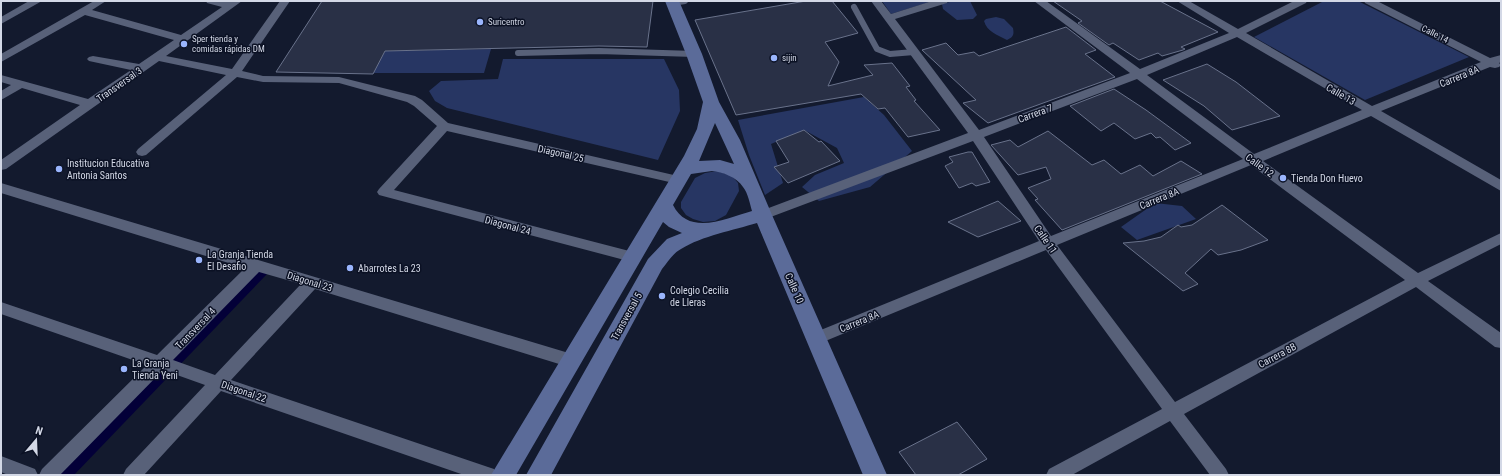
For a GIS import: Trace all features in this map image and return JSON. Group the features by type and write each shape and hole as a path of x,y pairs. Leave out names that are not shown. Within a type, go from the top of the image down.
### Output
{"street":[{"path":"1,21 37,1"},
{"path":"1,59 101,1"},
{"path":"211,1 234,3"},
{"path":"142,152 234,74 285,1"},
{"name":"Calle 11","path":"876,1 976,135 1048,243 1220,475"},
{"path":"889,18 943,1"},
{"name":"Calle 12","path":"1039,1 1071,23 1253,160 1501,342"},
{"name":"Calle 13","path":"1182,1 1501,186"},
{"name":"Carrera 7","path":"763,215 1139,74 1238,33 1302,1"},
{"name":"Calle 14","path":"1369,1 1498,63"},
{"name":"Calle 10","path":"676,2 711,102 732,140 752,183 763,215 875,475"},
{"name":"Transversal 3","path":"1,166 234,3"},
{"path":"83,11 184,38"},
{"path":"1,48 14,51"},
{"path":"156,58 234,74 280,80 339,80 418,102 444,126"},
{"path":"93,59 141,68"},
{"name":"Carrera 8A","path":"817,338 1371,111 1498,63"},
{"path":"1,78 91,104"},
{"path":"1,96 20,84"},
{"path":"503,475 693,156 709,115 711,102"},
{"name":"Diagonal 25","path":"444,126 681,175"},
{"name":"Diagonal 24","path":"444,126 384,192 632,257"},
{"path":"681,175 698,166 714,165 729,168 742,174 752,183"},
{"name":"Diagonal 23","path":"1,188 572,361"},
{"path":"664,206 668,216 677,224 691,230 706,231"},
{"name":"Transversal 5","path":"538,475 655,264 664,253 674,244 706,231 763,215"},
{"name":"Carrera 8B","path":"1055,475 1173,410 1417,280 1501,238"},
{"name":"Transversal 4","path":"48,475 164,364 257,265"},
{"path":"132,475 312,282"},
{"name":"Diagonal 22","path":"1,308 488,475"},
{"path":"1,464 29,475"}],"lane":[{"path":"854,7 877,49 888,54 914,52"},
{"path":"518,53 599,51 694,54"}],"shaded area":[{"path":"882,1 933,1 891,14"},
{"path":"953,1 970,1 977,15 973,19 957,20 943,9 942,4"},
{"path":"1324,1 1358,1 1469,57 1365,100 1254,37"},
{"path":"996,17 1004,19 1013,28 1013,35 1011,38 1007,40 993,33 985,25 984,21 986,19"},
{"path":"491,49 484,73 373,73 385,51"},
{"path":"503,59 664,59 679,90 680,111 658,160 447,108 435,101 429,91 441,81 498,79"},
{"path":"864,97 884,115 912,151 870,187 819,201 802,187 815,175 844,163 837,148 804,130 771,144 783,183 765,195 749,155 738,120"},
{"path":"717,171 732,176 738,183 739,191 726,215 715,221 703,222 686,215 681,208 681,202 695,178 705,173"},
{"path":"1155,203 1182,206 1196,219 1137,240 1121,227"}],"building":[{"path":"322,1 653,1 647,47 599,46 385,51 373,74 276,72"},
{"name":"sijin","path":"806,1 832,1 858,33 825,42 839,62 828,86 873,75 864,65 892,63 910,86 906,87 916,100 914,101 940,130 908,137 885,108 878,109 861,94 736,115 695,20"},
{"path":"1053,1 1160,1 1218,32 1181,47 1185,49 1183,50 1162,56 1158,53 1139,60 1113,43 1109,45 1078,23 1082,21"},
{"path":"1066,27 1096,50 1085,54 1115,77 988,123 963,103 976,100 922,50 946,43 958,55 974,52 979,56"},
{"path":"1207,64 1236,82 1280,116 1232,130 1204,106 1163,80"},
{"path":"1114,89 1191,143 1175,150 1160,137 1156,138 1151,133 1135,139 1114,123 1101,131 1070,106"},
{"path":"804,130 819,142 821,141 840,161 788,183 774,167 789,162 776,141"},
{"path":"1048,131 1092,165 1104,160 1121,174 1140,165 1153,176 1181,161 1202,174 1062,230 1035,200 1038,199 1028,188 1051,179 1046,167 1018,175 991,145 1010,140 1018,147"},
{"path":"972,152 990,182 976,186 972,183 959,188 945,166 953,162 949,157"},
{"path":"998,201 1021,221 978,237 948,222"},
{"path":"1222,205 1268,240 1241,250 1218,255 1211,249 1185,273 1198,284 1183,291 1123,243 1144,241 1161,237 1178,225 1181,227 1192,225"},
{"path":"957,422 987,459 958,475 916,475 899,452"}],"waterway":[{"path":"61,475 261,270"}],"place":[{"name":"Suricentro","path":"480,22"},
{"name":"Sper tienda y comidas rápidas DM","path":"184,44"},
{"name":"sijin","path":"774,58"},
{"name":"Institucion Educativa Antonia Santos","path":"59,169"},
{"name":"Tienda Don Huevo","path":"1283,178"},
{"name":"La Granja Tienda El Desafio","path":"199,260"},
{"name":"Abarrotes La 23","path":"350,268"},
{"name":"Colegio Cecilia de Lleras","path":"662,296"},
{"name":"La Granja Tienda Yeni","path":"124,369"}]}
